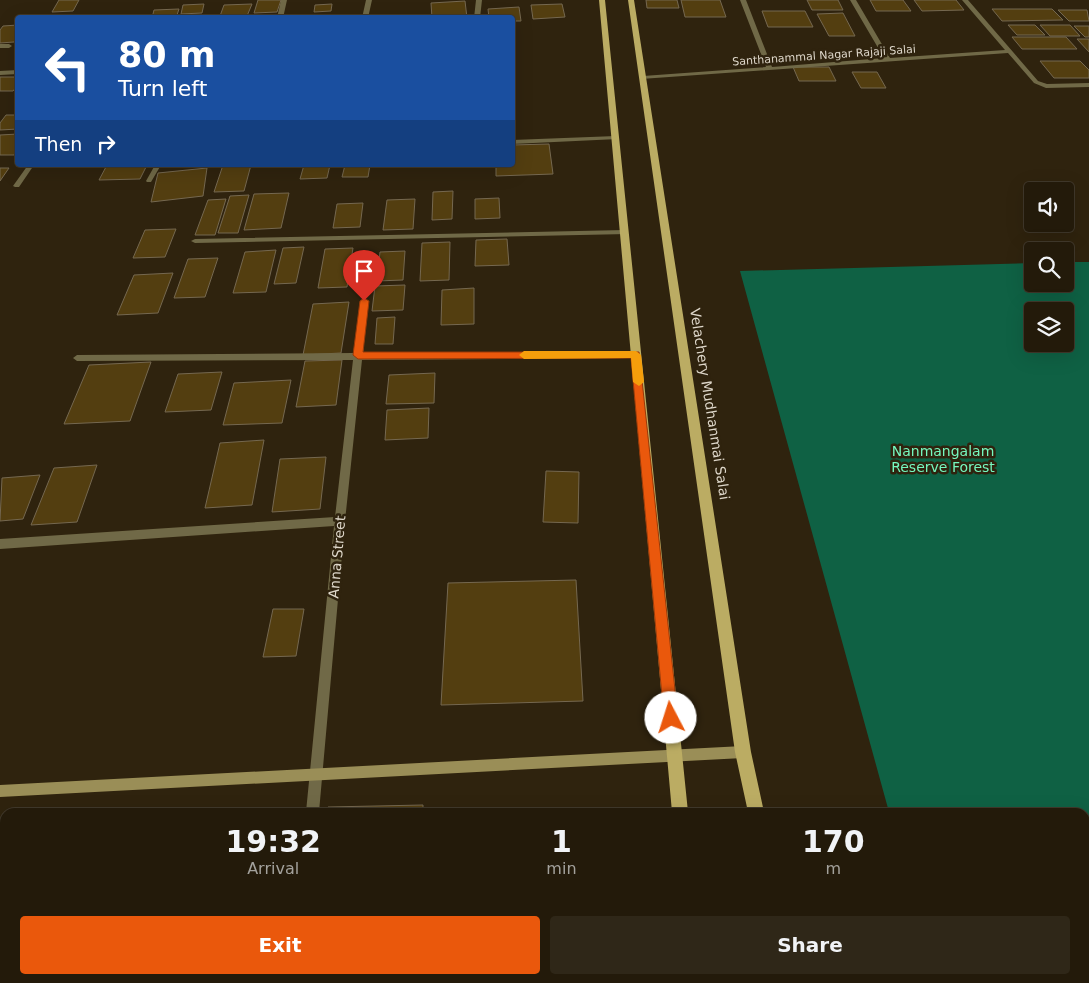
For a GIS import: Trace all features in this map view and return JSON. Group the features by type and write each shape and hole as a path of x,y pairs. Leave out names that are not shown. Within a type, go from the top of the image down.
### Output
{"main road":[{"path":"602,0 680,808"},
{"name":"Velachery Mudhanmai Salai","path":"631,0 743,752 755,808"}],"street":[{"path":"281,15 284,0"},
{"path":"366,15 369,0"},
{"path":"477,15 479,0"},
{"path":"743,0 770,69"},
{"path":"852,0 888,60"},
{"path":"965,0 1033,79 1041,85 1089,85"},
{"path":"0,46 9,46"},
{"name":"Santhanammal Nagar Rajaji Salai","path":"642,78 1008,51"},
{"path":"0,72 15,72"},
{"path":"515,142 616,138"},
{"path":"17,186 30,167"},
{"path":"150,181 157,167"},
{"path":"195,241 625,232"},
{"name":"Anna Street","path":"313,808 340,521 364,301"},
{"path":"77,358 636,355"},
{"path":"0,544 340,521"},
{"path":"0,790 743,752"}],"green space":[{"name":"Nanmangalam Reserve Forest","path":"1074,262 1089,262 1089,808 888,808 740,271 1024,263 1024,292 1074,292"}],"building":[{"path":"59,0 79,0 73,11 52,12"},
{"path":"258,0 281,0 277,12 254,13"},
{"path":"646,0 677,0 679,8 647,8"},
{"path":"681,0 720,0 726,17 685,17"},
{"path":"807,0 838,0 843,10 812,10"},
{"path":"870,0 903,0 911,11 876,11"},
{"path":"914,0 956,0 964,10 922,11"},
{"path":"465,1 467,15 432,15 431,3"},
{"path":"204,4 202,13 181,14 183,5"},
{"path":"252,4 247,15 220,15 224,5"},
{"path":"332,4 331,11 314,12 315,5"},
{"path":"562,4 565,17 533,19 531,5"},
{"path":"519,7 521,21 515,21 515,15 489,15 488,9"},
{"path":"179,9 177,15 153,15 154,10"},
{"path":"992,9 1052,9 1063,20 1002,21"},
{"path":"1058,10 1087,10 1089,21 1069,21"},
{"path":"762,11 805,11 813,27 768,27"},
{"path":"843,13 855,36 829,36 817,14"},
{"path":"15,25 14,42 0,43 0,30 3,26"},
{"path":"1008,25 1035,25 1045,35 1017,35"},
{"path":"1040,25 1070,25 1080,36 1050,36"},
{"path":"1074,26 1089,26 1089,37 1085,37"},
{"path":"1012,37 1066,37 1077,49 1022,49"},
{"path":"1077,39 1089,39 1089,52"},
{"path":"1040,61 1080,61 1089,70 1089,78 1054,78"},
{"path":"793,67 829,67 836,81 799,81"},
{"path":"852,72 877,72 886,88 861,88"},
{"path":"0,77 15,77 15,89 13,91 0,91"},
{"path":"6,115 15,115 15,129 0,130 0,123"},
{"path":"15,134 14,155 0,155 0,135"},
{"path":"549,144 553,174 496,176 496,167 515,167 515,145"},
{"path":"106,167 146,167 140,179 99,180"},
{"path":"222,167 250,167 244,191 214,192"},
{"path":"303,167 330,167 327,178 300,179"},
{"path":"344,167 370,167 368,177 342,177"},
{"path":"0,168 9,168 0,181"},
{"path":"207,168 203,196 151,202 158,173"},
{"path":"453,191 452,219 432,220 433,192"},
{"path":"289,193 281,228 244,230 254,194"},
{"path":"249,195 238,233 218,233 230,196"},
{"path":"499,198 500,218 475,219 475,199"},
{"path":"226,199 215,235 195,235 208,200"},
{"path":"415,199 413,229 383,230 387,200"},
{"path":"363,203 360,227 333,228 337,204"},
{"path":"176,229 165,257 133,258 145,230"},
{"path":"507,239 509,265 475,266 476,240"},
{"path":"450,242 449,280 420,281 422,243"},
{"path":"304,247 296,283 274,284 283,248"},
{"path":"353,248 347,287 318,288 325,249"},
{"path":"276,250 266,292 233,293 245,252"},
{"path":"405,251 403,280 377,281 380,252"},
{"path":"218,258 205,297 174,298 188,259"},
{"path":"173,273 158,313 117,315 134,275"},
{"path":"405,285 403,310 372,311 375,286"},
{"path":"474,288 474,324 441,325 442,290"},
{"path":"349,302 341,353 303,355 313,304"},
{"path":"395,317 393,344 375,344 377,318"},
{"path":"342,360 336,405 296,407 305,361"},
{"path":"151,362 130,421 64,424 89,365"},
{"path":"222,372 211,410 165,412 178,374"},
{"path":"435,373 434,403 386,404 389,375"},
{"path":"291,380 282,423 223,425 234,383"},
{"path":"429,408 428,438 385,440 387,410"},
{"path":"264,440 252,505 205,508 220,443"},
{"path":"326,457 320,509 272,512 280,459"},
{"path":"97,465 77,522 31,525 54,468"},
{"path":"546,471 579,472 578,523 543,522"},
{"path":"40,475 23,519 0,521 2,478"},
{"path":"576,580 583,701 441,705 448,583"},
{"path":"273,609 304,609 296,656 263,657"},
{"path":"423,805 423,808 328,807"}],"slow traffic":[{"path":"524,355 636,355 639,382"}],"route":[{"path":"364,301 358,355 636,355 671,718"}]}
